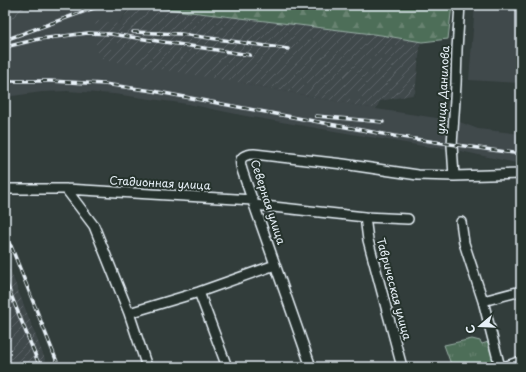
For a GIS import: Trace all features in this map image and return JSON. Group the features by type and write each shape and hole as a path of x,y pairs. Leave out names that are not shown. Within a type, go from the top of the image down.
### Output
{"street":[{"name":"улица Данилова","path":"454,176 452,143 460,5"},
{"name":"Северная улица","path":"311,367 241,163 243,156 246,154 254,154 344,164 418,175 454,176"},
{"path":"454,176 521,174"},
{"path":"66,189 94,226 129,313 147,367"},
{"name":"Стадионная улица","path":"11,190 66,189 254,203 365,217 408,220"},
{"name":"Таврическая улица","path":"365,217 368,240 402,367"},
{"path":"461,222 464,243 483,301 500,367"},
{"path":"129,313 199,292 276,265"},
{"path":"199,292 227,367"},
{"path":"483,301 521,292"},
{"path":"504,367 521,361"}],"shaded area":[{"path":"5,5 22,5 26,13 5,21"},
{"path":"49,5 131,5 118,24 243,83 376,109 457,121 478,129 521,134 521,164 456,150 423,146 246,116 188,104 114,94 67,91 42,92 5,97 5,17 21,11"},
{"path":"475,5 521,5 521,83 469,80"},
{"path":"132,6 421,38 415,93 412,95 380,101 376,109 243,83 100,59 94,36 96,21 118,24"},
{"path":"5,257 48,367 5,367"}],"green space":[{"path":"133,5 452,5 448,39 422,42 381,35"},
{"path":"472,339 480,341 482,344 488,342 497,367 452,367 444,345"}],"railway":[{"path":"5,40 102,5"},
{"path":"133,32 181,34 288,49"},
{"path":"5,47 39,39 88,33 111,34 250,55"},
{"path":"5,81 50,81 104,84 153,91 394,136 521,154"},
{"path":"316,116 383,122"},
{"path":"5,238 11,246 59,367"},
{"path":"5,280 40,367"}]}
